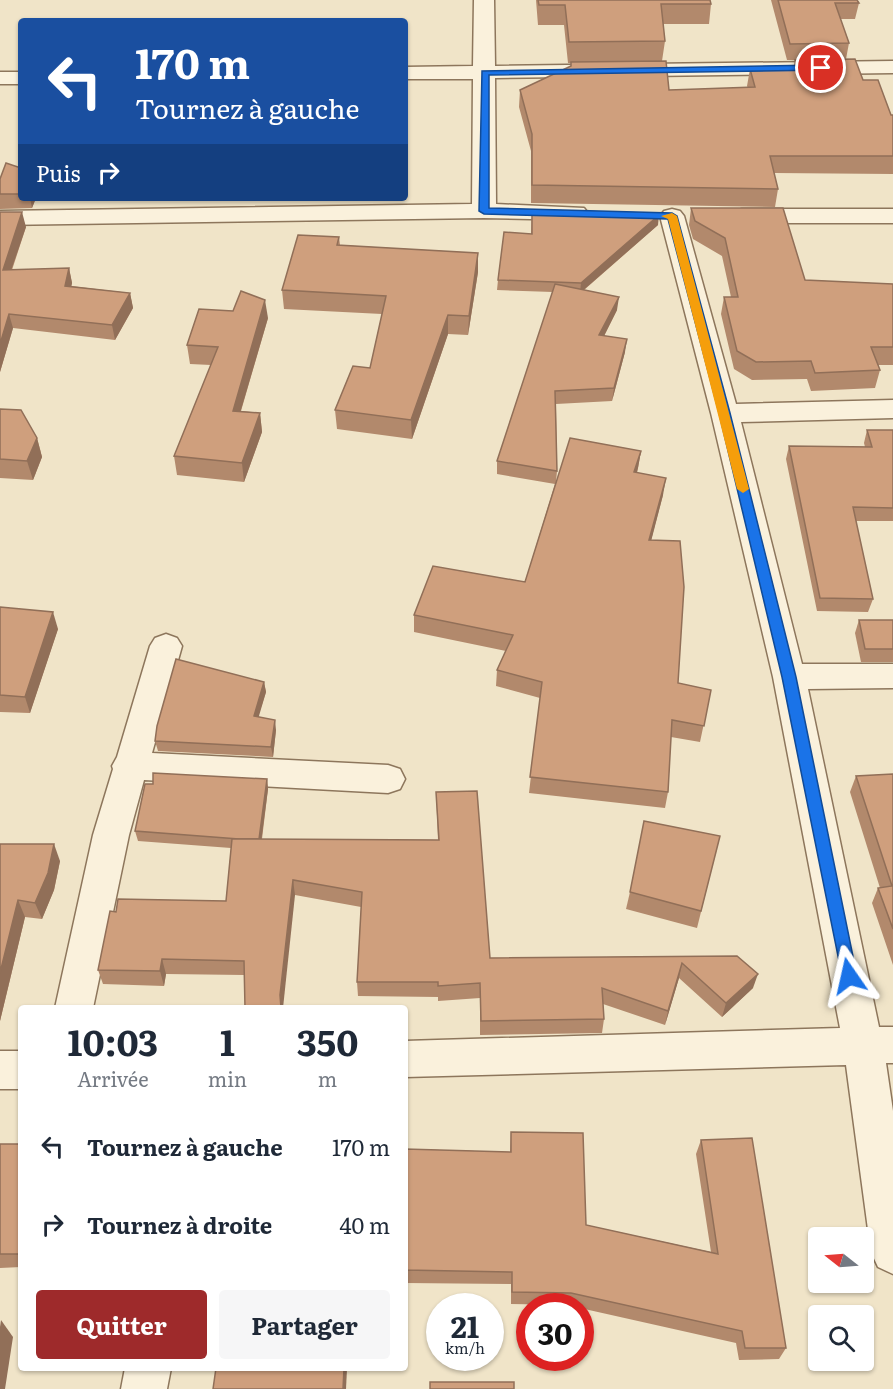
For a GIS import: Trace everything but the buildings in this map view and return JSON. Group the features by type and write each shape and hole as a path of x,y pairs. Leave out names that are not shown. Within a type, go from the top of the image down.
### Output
{"street":[{"path":"484,0 484,211"},
{"path":"408,73 893,67"},
{"path":"0,78 18,78"},
{"path":"0,218 484,211 602,214"},
{"path":"893,216 684,216 724,413 878,1045 893,1252"},
{"path":"724,413 893,409"},
{"path":"75,1005 111,835 129,766 166,646"},
{"path":"789,677 893,676"},
{"path":"129,766 388,779"},
{"path":"408,1059 878,1045"},
{"path":"0,1070 18,1070"},
{"path":"144,1389 147,1371"}],"slow traffic":[{"path":"666,216 672,216 743,489"}],"route":[{"path":"821,68 485,72 484,211 672,216 724,413 789,677 849,976"}]}
